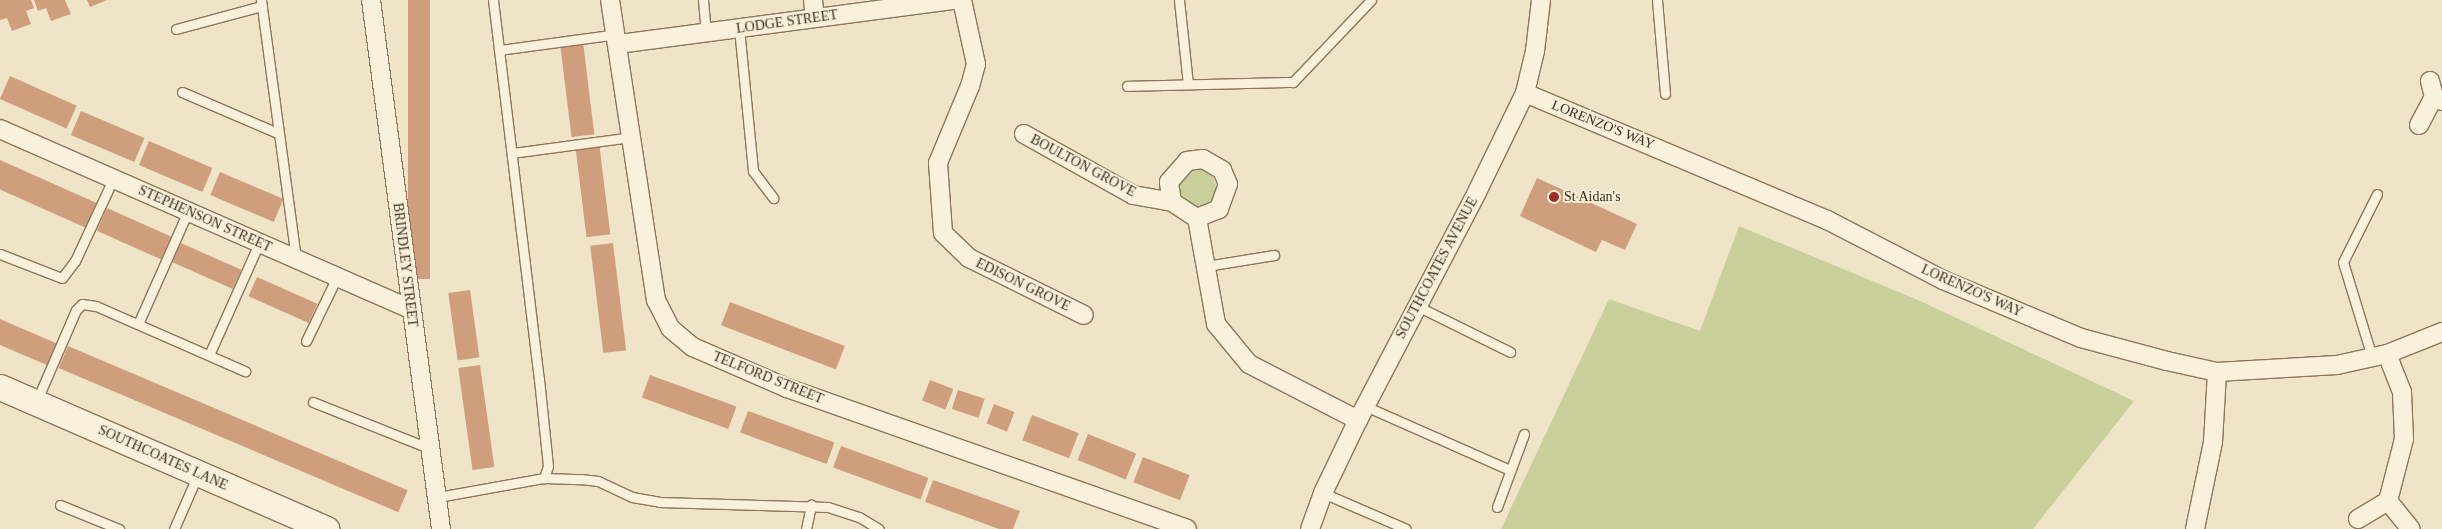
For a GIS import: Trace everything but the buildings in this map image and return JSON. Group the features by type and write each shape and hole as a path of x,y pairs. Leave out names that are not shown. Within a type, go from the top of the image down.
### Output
{"street":[{"name":"BRINDLEY STREET","path":"371,0 441,529"},
{"name":"TELFORD STREET","path":"610,0 618,39 656,300 670,328 693,346 787,388 1168,526 1187,529"},
{"path":"813,0 815,18"},
{"name":"LODGE STREET","path":"618,39 706,32 815,18 909,3 955,0"},
{"name":"EDISON GROVE","path":"962,0 976,64 970,86 938,163 943,233 969,258 1084,316"},
{"name":"SOUTHCOATES AVENUE","path":"1310,529 1323,493 1361,413 1525,93 1543,0"},
{"name":"LORENZO'S WAY","path":"1525,93 1827,220 1943,280 2080,338 2217,372 2336,365 2379,355 2442,332"},
{"path":"2419,125 2435,93"},
{"name":"STEPHENSON STREET","path":"0,129 411,309"},
{"name":"BOULTON GROVE","path":"1024,134 1133,194 1172,202 1197,218"},
{"path":"1172,202 1169,182 1186,161 1203,159 1222,170 1228,184 1220,209 1197,218 1216,324 1250,364 1361,413"},
{"path":"2358,519 2388,501 2404,439 2402,392 2379,355"},
{"path":"2195,529 2213,442 2217,372"},
{"name":"SOUTHCOATES LANE","path":"0,388 326,529"},
{"path":"2388,501 2411,529"}],"lane":[{"path":"493,0 546,446 548,466 544,478"},
{"path":"703,0 706,32"},
{"path":"1179,0 1188,84"},
{"path":"1127,86 1293,82 1371,0"},
{"path":"1657,0 1665,94"},
{"path":"176,29 261,3 277,133 296,258"},
{"path":"739,28 753,171 773,198"},
{"path":"500,50 618,39"},
{"path":"182,92 277,133"},
{"path":"512,153 632,137"},
{"path":"0,254 62,278 75,261 113,179"},
{"path":"2377,194 2343,262 2379,355"},
{"path":"138,324 188,212"},
{"path":"209,356 260,243"},
{"path":"1206,266 1274,255"},
{"path":"306,341 337,277"},
{"path":"36,403 76,310 82,304 96,306 244,371"},
{"path":"1417,306 1510,352"},
{"path":"313,402 431,449"},
{"path":"1361,413 1510,470"},
{"path":"1497,507 1524,434"},
{"path":"174,529 198,474"},
{"path":"438,497 544,478 598,481 632,497 659,502 811,505 845,512 879,529"},
{"path":"1323,493 1406,529"},
{"path":"60,505 119,529"},
{"path":"806,529 811,505"}],"green space":[{"path":"1197,169 1211,174 1216,188 1211,202 1197,207 1183,202 1178,188 1183,174"},
{"path":"1739,226 1918,300 2134,401 2033,529 1501,529 1609,299 1700,331"}],"place":[{"name":"St Aidan's","path":"1554,197"}]}
